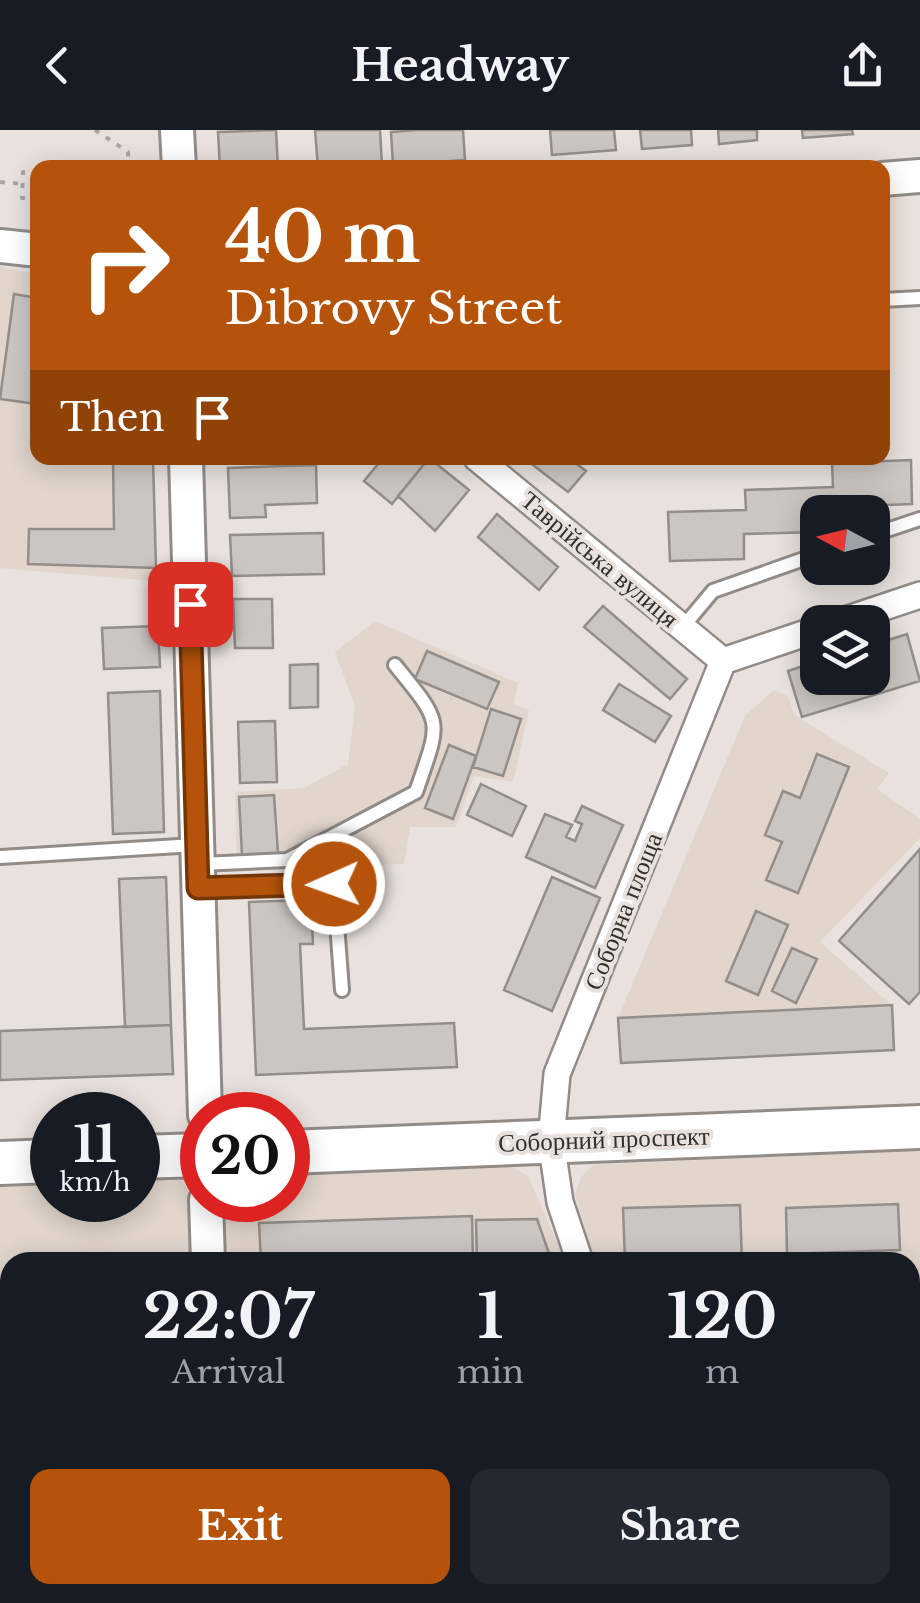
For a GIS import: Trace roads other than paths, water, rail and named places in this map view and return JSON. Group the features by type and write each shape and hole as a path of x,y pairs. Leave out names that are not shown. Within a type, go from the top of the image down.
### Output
{"main road":[{"name":"Соборний проспект","path":"310,1151 920,1127"},
{"path":"0,1163 30,1162"}],"street":[{"path":"177,130 179,160"},
{"path":"890,178 920,176"},
{"path":"0,246 30,249"},
{"path":"186,465 203,1092"},
{"name":"Таврійська вулиця","path":"484,465 723,661"},
{"path":"890,606 920,596"},
{"path":"723,661 800,636"},
{"name":"Соборна площа","path":"577,1252 560,1202 551,1142 557,1074 723,661"},
{"path":"207,1222 208,1252"}],"lane":[{"path":"890,300 920,298"},
{"path":"890,529 920,518"},
{"path":"682,628 713,591 800,560"},
{"path":"0,857 198,865 287,860 416,792 435,736 432,711 395,665"},
{"path":"198,865 334,884 342,990"}]}
